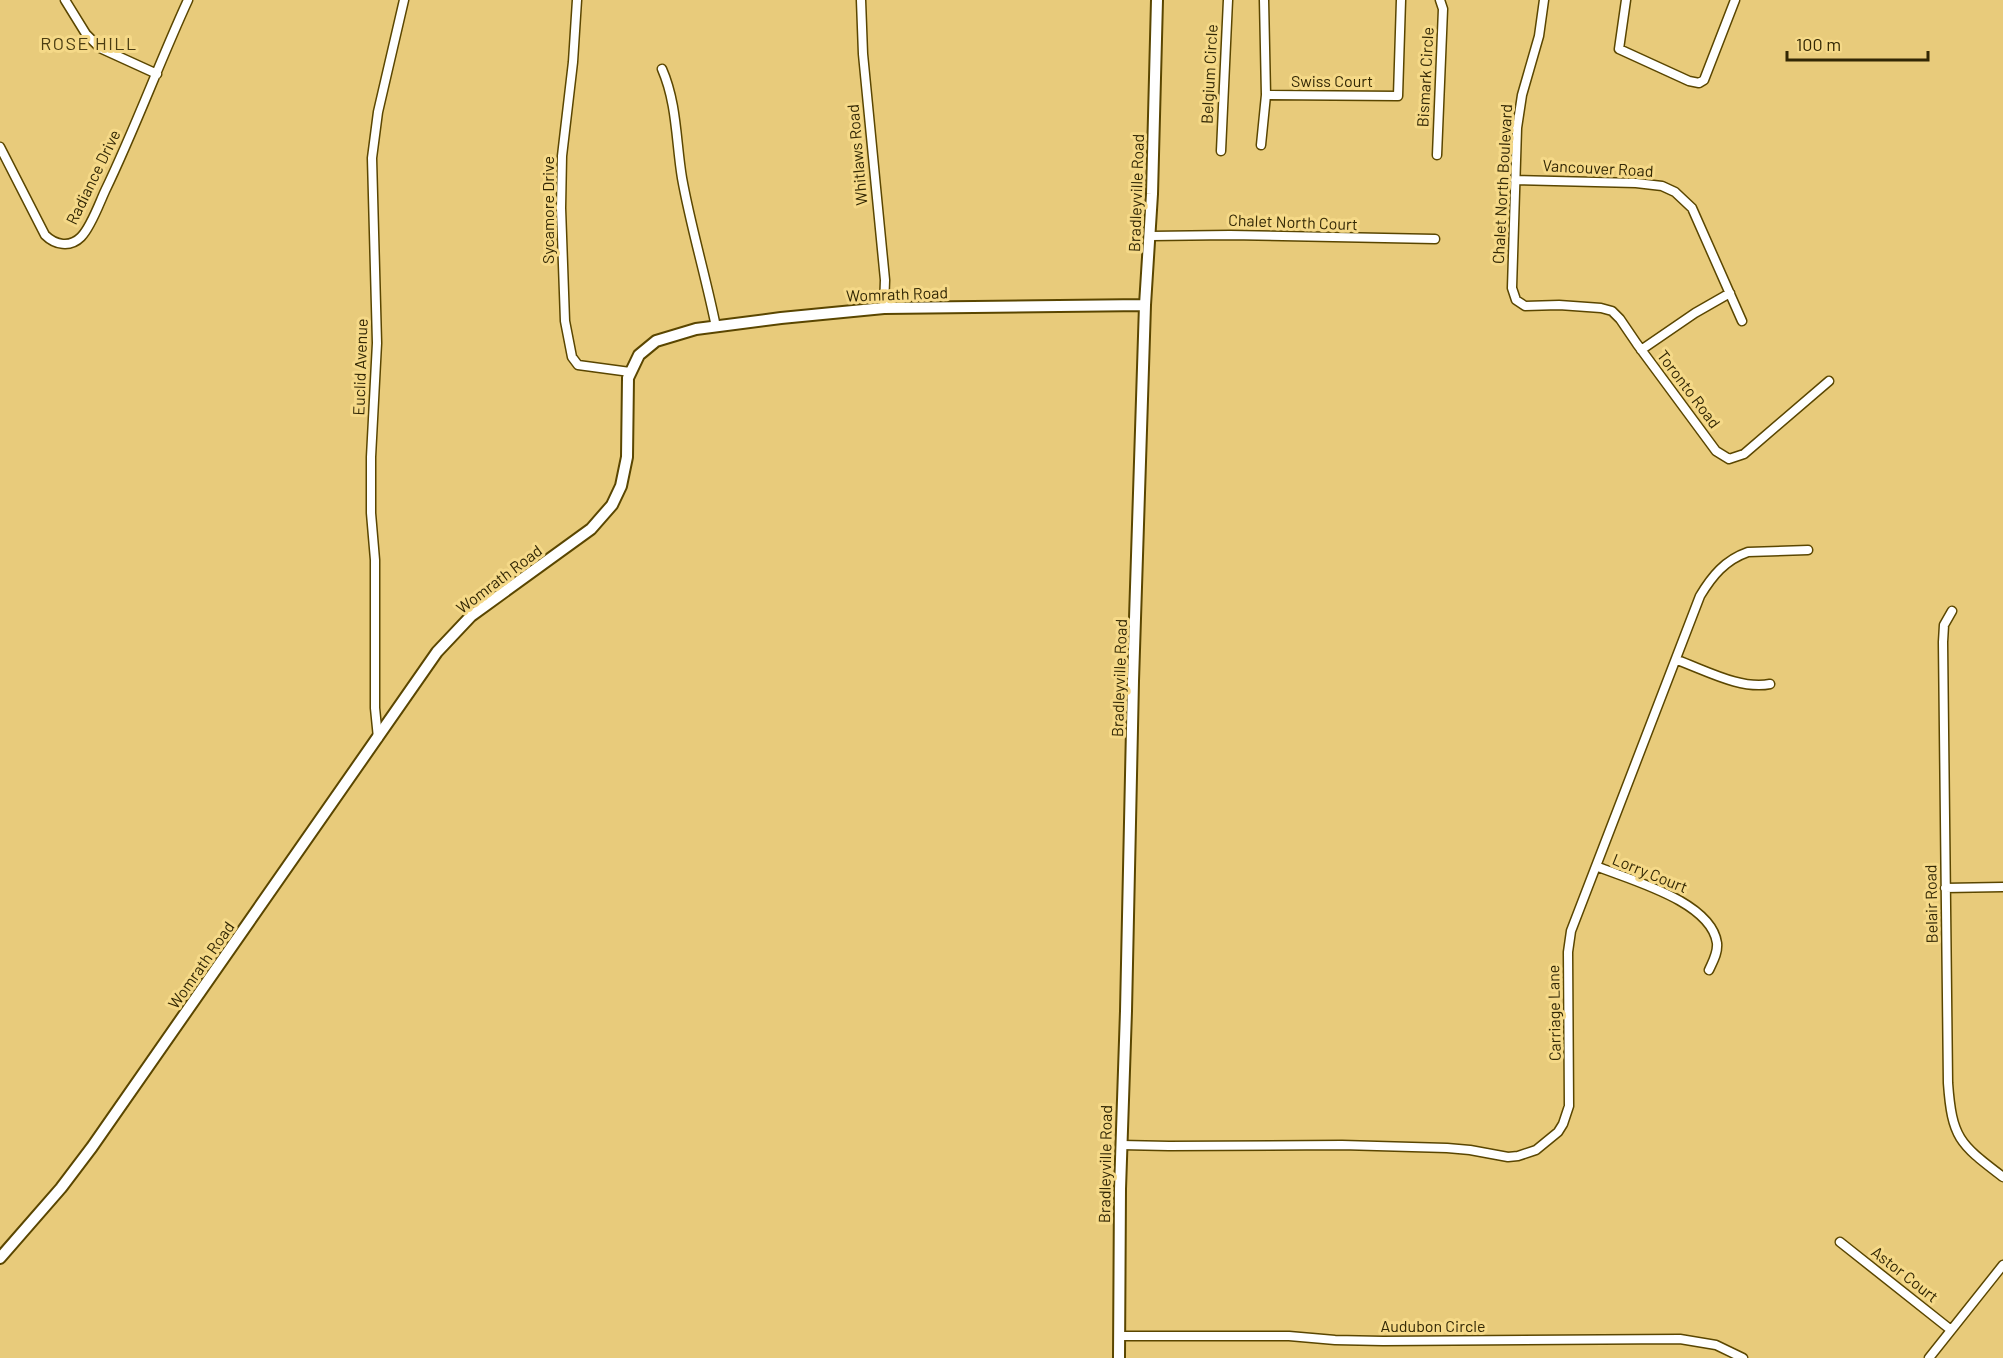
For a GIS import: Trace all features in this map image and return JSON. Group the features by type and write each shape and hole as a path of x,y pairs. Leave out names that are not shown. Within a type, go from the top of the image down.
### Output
{"street":[{"path":"65,0 86,34 100,48 157,74"},
{"name":"Radiance Drive","path":"0,147 45,235 50,240 63,244 76,241 84,233 111,179 188,0"},
{"name":"Euclid Avenue","path":"378,738 375,708 375,560 371,513 371,457 377,343 372,158 380,102 404,0"},
{"name":"Sycamore Drive","path":"577,0 573,62 562,156 561,208 566,321 572,357 578,365 630,372"},
{"name":"Whitlaws Road","path":"861,0 863,54 885,280 884,308"},
{"name":"Bradleyville Road","path":"1119,1358 1121,1145 1157,0"},
{"name":"Belgium Circle","path":"1221,150 1228,0"},
{"path":"1262,145 1266,95 1264,0"},
{"name":"Bismark Circle","path":"1398,96 1401,0"},
{"name":"Bismark Circle","path":"1437,155 1443,9 1440,0"},
{"name":"Chalet North Boulevard","path":"1516,300 1512,288 1517,128 1522,95 1539,36 1544,0"},
{"path":"1626,0 1618,49 1689,81 1699,82 1704,80 1735,0"},
{"path":"662,69 670,86 682,176 716,327"},
{"name":"Swiss Court","path":"1266,95 1398,96"},
{"name":"Vancouver Road","path":"1515,180 1636,183 1669,188 1682,196 1692,208 1742,321"},
{"name":"Chalet North Court","path":"1151,236 1230,235 1435,239"},
{"path":"1641,351 1695,313 1730,293"},
{"name":"Toronto Road","path":"1516,300 1525,306 1559,305 1607,309 1620,319 1641,351 1716,451 1729,459 1744,454 1829,381"},
{"name":"Womrath Road","path":"0,1258 61,1188 92,1147 426,667 453,634 488,602 591,529 612,505 621,486 627,457 626,387 630,372 639,355 656,341 680,333 781,318 884,308 1146,305"},
{"name":"Carriage Lane","path":"1121,1145 1342,1145 1470,1150 1508,1157 1536,1150 1551,1139 1563,1124 1569,1106 1569,942 1575,919 1700,596 1721,567 1731,559 1748,552 1808,550"},
{"name":"Belair Road","path":"1952,611 1944,625 1943,642 1950,1114 1966,1147 2003,1177"},
{"path":"1677,660 1745,685 1758,687 1770,684"},
{"name":"Lorry Court","path":"1596,866 1680,900 1697,911 1711,928 1717,943 1715,958 1709,970"},
{"path":"1945,888 2003,887"},
{"name":"Astor Court","path":"1840,1242 1951,1330"},
{"path":"1929,1358 2003,1265"},
{"name":"Audubon Circle","path":"1119,1336 1289,1336 1383,1341 1680,1339 1716,1345 1743,1358"}],"district":[{"name":"ROSE HILL","path":"89,44"}]}
